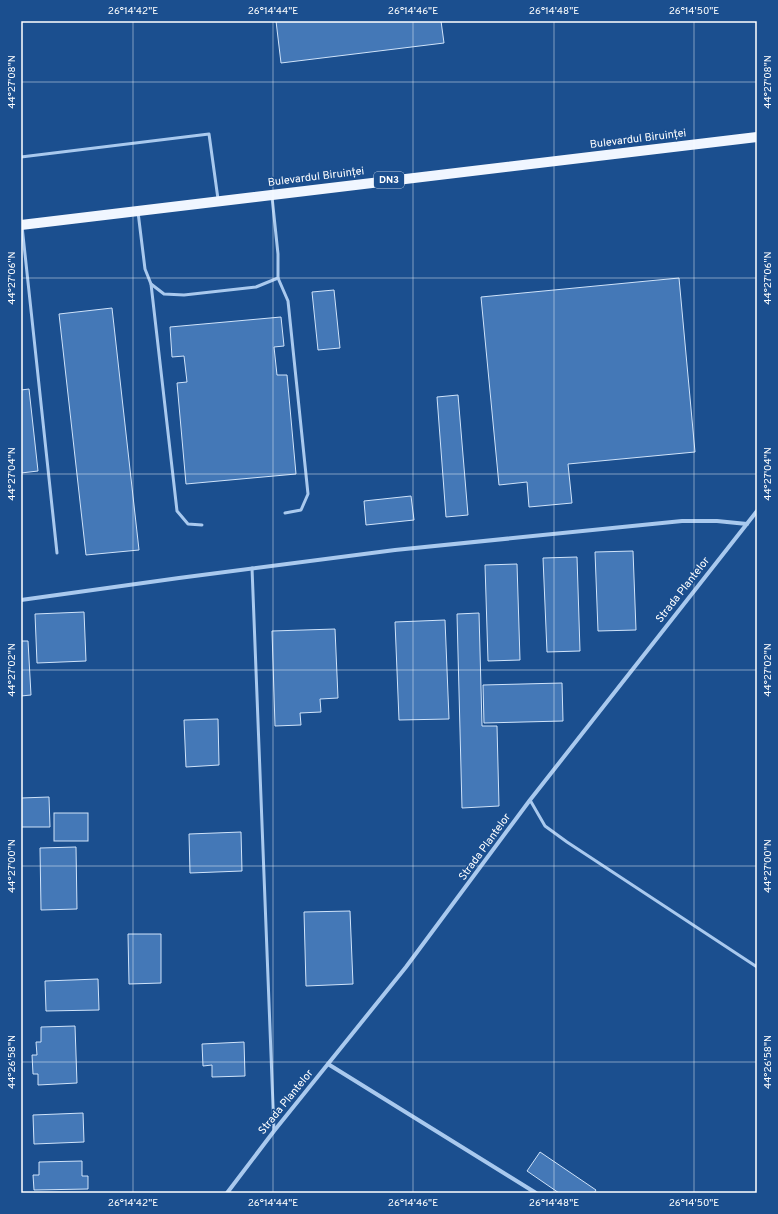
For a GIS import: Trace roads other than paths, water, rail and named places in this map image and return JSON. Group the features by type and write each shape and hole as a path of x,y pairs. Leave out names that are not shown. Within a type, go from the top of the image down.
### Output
{"main road":[{"name":"Bulevardul Biruinței","path":"22,225 757,137"}],"street":[{"name":"Strada Plantelor","path":"227,1193 274,1131 406,967 530,800 757,511"},
{"path":"21,600 395,550 682,521 717,521 747,524"},
{"path":"328,1064 536,1193"}],"lane":[{"path":"21,157 209,134 218,201"},
{"path":"272,194 278,254 278,278 288,301 308,494 301,510 285,513"},
{"path":"138,211 145,269 151,284 177,511 188,524 202,526"},
{"path":"22,225 57,553"},
{"path":"151,284 164,294 184,295 256,287 278,278"},
{"path":"252,568 274,1131"},
{"path":"530,800 545,826 757,967"}]}
